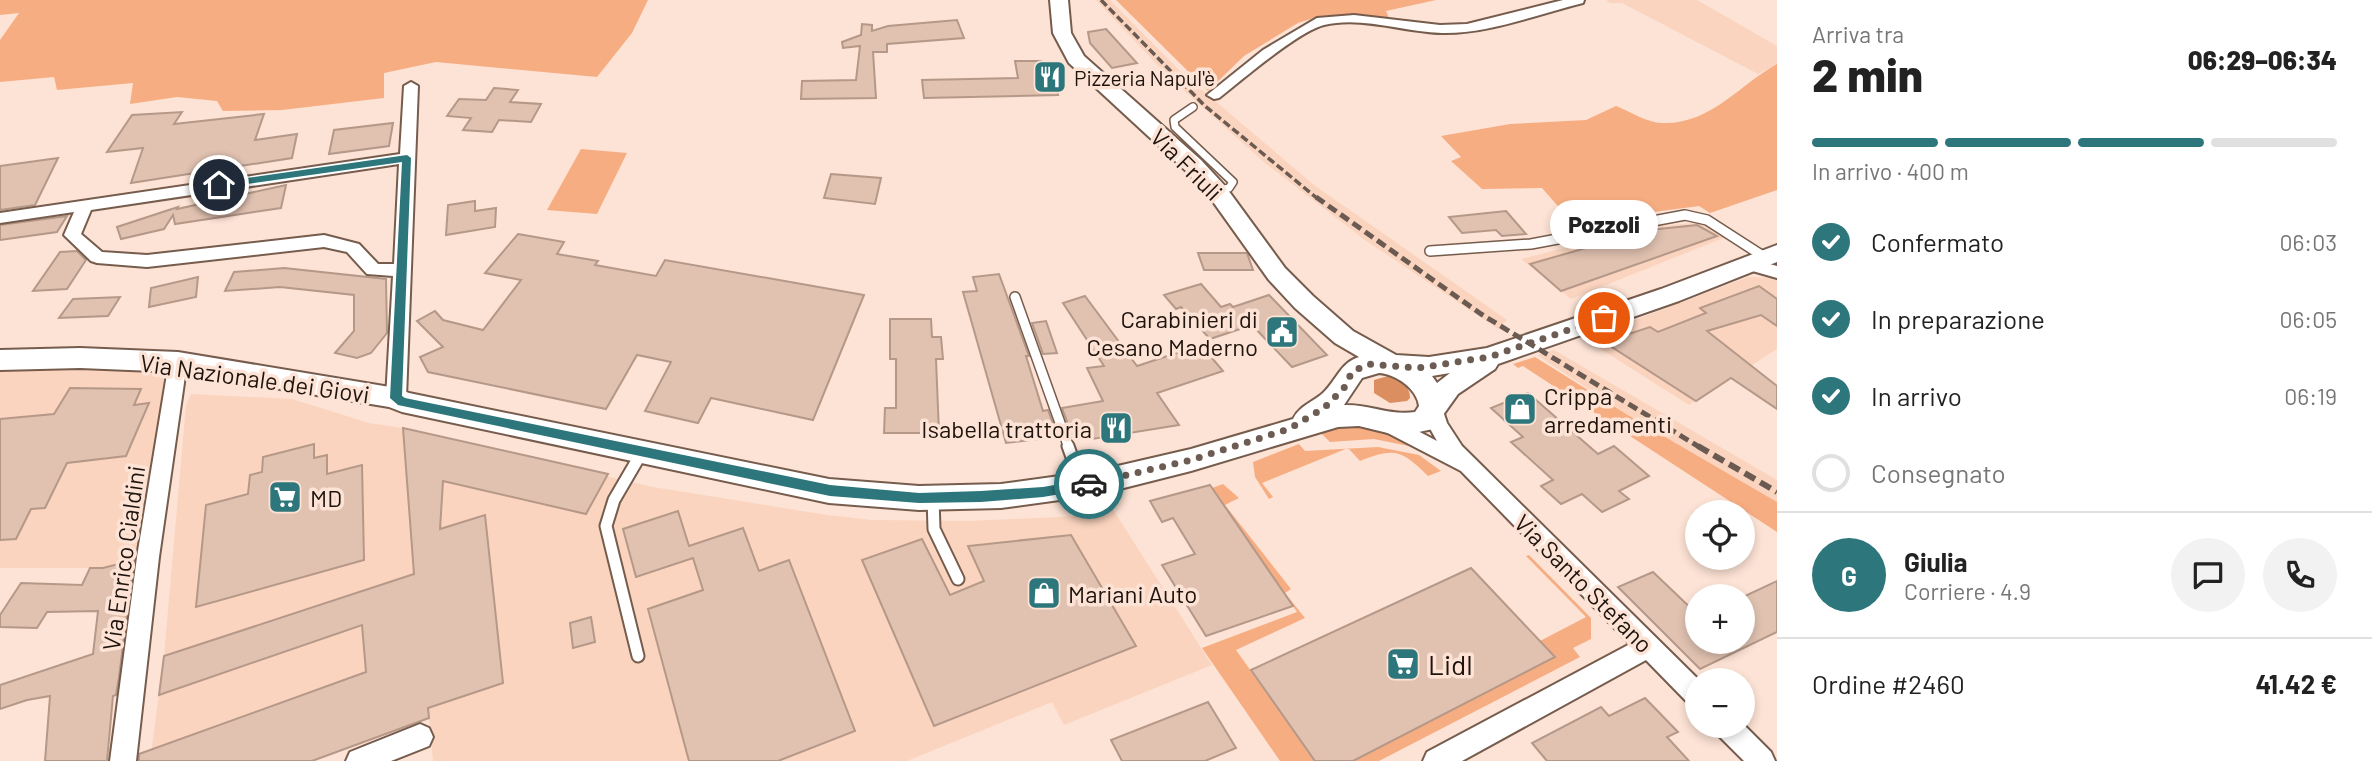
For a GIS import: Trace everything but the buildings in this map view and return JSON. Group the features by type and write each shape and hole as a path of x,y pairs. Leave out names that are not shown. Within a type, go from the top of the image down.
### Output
{"main road":[{"name":"Via Friuli","path":"1059,0 1062,33 1076,59 1183,156 1217,191 1277,274 1329,327 1347,355 1350,369 1348,379"},
{"path":"1489,357 1483,366 1449,387 1423,421 1412,424 1387,423 1361,409 1348,389 1348,379 1352,372 1368,364 1429,367 1489,357 1770,261"},
{"name":"Via Friuli","path":"1329,327 1391,365"},
{"name":"Via Nazionale dei Giovi","path":"0,360 80,358 178,362 396,398 402,402 830,491 933,498 1001,496 1082,485 1179,463 1338,416 1359,415 1387,423"},
{"path":"1391,365 1408,371 1422,382 1431,394 1433,407"},
{"name":"Via Nazionale dei Giovi","path":"1289,429 1331,402 1344,388 1348,379"}],"street":[{"path":"1214,95 1268,53 1322,21 1354,19 1440,29 1467,29 1578,0"},
{"path":"396,398 411,86"},
{"path":"0,218 407,158"},
{"path":"85,205 72,235 97,257 147,261 324,241 353,248 373,270 402,270"},
{"name":"Via Enrico Cialdini","path":"123,761 148,557 178,362"},
{"name":"Via Santo Stefano","path":"1433,407 1442,433 1471,469 1685,683"},
{"name":"Via Santo Stefano","path":"1387,423 1471,469"},
{"path":"1436,761 1648,647"},
{"path":"359,761 420,737"},
{"path":"1739,738 1762,761"}],"lane":[{"path":"1193,107 1174,120 1175,127 1233,182 1229,188 1217,191"},
{"path":"1430,251 1531,244 1685,215 1707,220 1770,261"},
{"path":"1015,297 1082,485"},
{"path":"638,656 606,526 614,500 642,452"},
{"path":"933,498 934,529 958,579"}],"shaded area":[{"path":"0,0 648,0 632,33 597,77 436,62 384,73 384,98 282,110 223,111 217,101 177,97 130,104 133,83 57,90 54,77 0,82 0,40 19,13 0,15"},
{"path":"1096,0 1110,0 1181,72 1314,185 1507,320 1498,329 1365,240 1265,163 1168,76"},
{"path":"1116,0 1436,0 1386,11 1389,18 1359,14 1320,16 1298,23 1244,56 1208,91"},
{"path":"1606,0 1697,0 1777,46 1777,64 1758,74 1622,3 1610,3"},
{"path":"1777,64 1777,190 1710,213 1699,206 1616,217 1577,228 1542,188 1482,189 1451,161 1461,157 1441,136 1510,124 1586,120 1616,106 1651,121 1679,122 1709,111"},
{"path":"581,149 627,153 597,214 547,210"},
{"path":"1705,222 1726,237 1571,299 1521,259 1648,227"},
{"path":"1748,277 1777,278 1777,349 1689,405 1585,339"},
{"path":"1554,350 1777,480 1777,502 1636,420 1537,355"},
{"path":"1535,357 1636,420 1777,502 1777,532 1755,518 1755,500 1728,500 1523,366 1518,368 1513,364"},
{"path":"0,360 178,362 148,557 103,568 0,568"},
{"path":"1388,376 1406,386 1410,393 1407,401 1390,403 1374,393 1374,380"},
{"path":"191,394 292,399 369,423 403,428 653,487 827,515 872,520 969,521 1080,516 1112,508 1212,665 1064,725 1052,702 907,761 433,761 429,718 150,761 164,656 186,405"},
{"path":"1366,423 1427,447 1458,470 1414,447 1374,439 1330,442 1317,429"},
{"path":"1299,444 1305,451 1346,449 1262,483 1273,497 1269,499 1255,477 1253,462"},
{"path":"1378,447 1419,455 1441,471 1428,476 1404,456 1390,453 1360,461 1349,449"},
{"path":"1223,484 1239,498 1225,505 1291,589 1285,593 1305,618 1236,650 1315,761 1280,761 1202,648 1297,612 1212,488"},
{"path":"1529,555 1591,618 1591,639 1573,648 1580,657 1379,761 1353,761 1555,657 1540,641 1586,617 1526,556"}],"railway":[{"path":"1101,0 1205,106 1318,199"},
{"path":"1316,197 1481,314 1701,448"},
{"path":"1698,446 1777,492"}],"way so far":[{"path":"1089,484 1191,460 1289,429 1324,408 1344,388 1352,372 1368,364 1418,368 1489,357 1604,318"}],"place":[{"name":"Pizzeria Napul'è","path":"1050,77"},
{"name":"Pozzoli","path":"1604,318"},
{"name":"Carabinieri di Cesano Maderno","path":"1282,332"},
{"name":"Crippa arredamenti","path":"1520,409"},
{"name":"Isabella trattoria","path":"1116,428"},
{"name":"MD","path":"285,497"},
{"name":"Mariani Auto","path":"1044,593"},
{"name":"Lidl","path":"1403,664"}],"route":[{"path":"219,185 407,158 396,398 402,402 830,491 919,498 1001,496 1089,484"}]}
